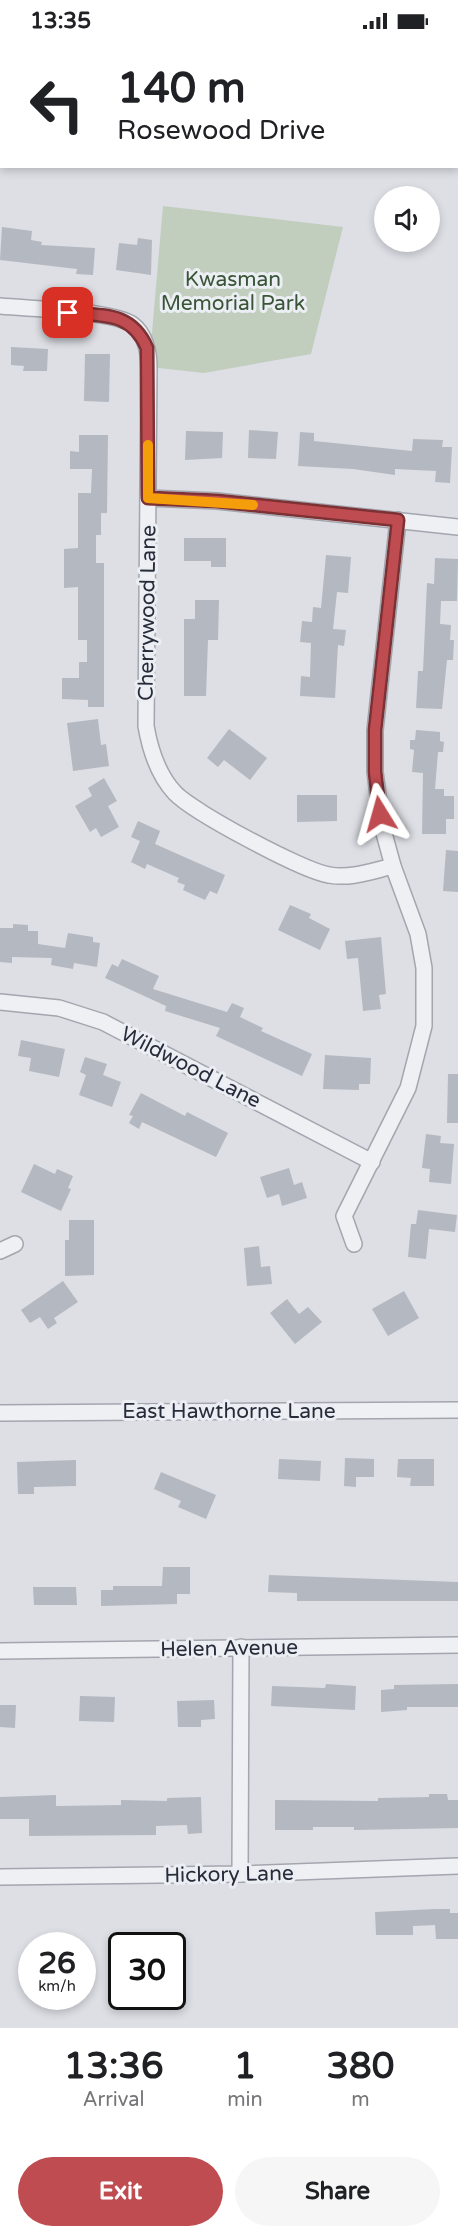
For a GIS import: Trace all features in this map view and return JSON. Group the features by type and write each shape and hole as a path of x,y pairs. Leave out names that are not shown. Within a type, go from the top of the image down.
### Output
{"street":[{"name":"Cherrywood Lane","path":"0,306 113,317 125,321 138,330 149,357 146,726 150,748 158,768 174,793 212,818 317,872 342,876 393,866"},
{"path":"148,498 217,501 458,527"},
{"path":"354,1244 344,1216 408,1088 424,1026 424,968 418,933 393,866 378,802 374,748 398,520"},
{"name":"Wildwood Lane","path":"0,1002 59,1008 103,1022 372,1162"},
{"path":"0,1251 15,1244"},
{"name":"East Hawthorne Lane","path":"0,1413 458,1410"},
{"name":"Helen Avenue","path":"0,1651 458,1645"},
{"path":"240,1874 241,1647"},
{"name":"Hickory Lane","path":"0,1876 240,1874 458,1866"}],"green space":[{"name":"Kwasman Memorial Park","path":"163,206 343,227 311,354 204,373 149,367"}],"building":[{"path":"2,227 32,231 31,240 42,242 41,245 95,248 93,275 76,274 77,269 0,260"},
{"path":"138,238 152,240 151,275 116,270 119,243 137,245"},
{"path":"11,347 48,349 47,371 23,371 24,366 11,365"},
{"path":"85,354 110,354 109,402 84,401"},
{"path":"249,430 278,432 276,459 248,458"},
{"path":"186,431 223,432 222,458 185,460"},
{"path":"300,432 314,433 314,441 412,451 413,439 443,440 442,447 452,447 450,483 435,482 436,471 395,469 395,475 353,469 298,466"},
{"path":"79,435 108,435 107,513 101,513 101,535 96,535 96,563 104,563 104,707 88,707 88,700 62,699 62,678 79,678 79,662 87,662 87,640 78,640 78,587 64,588 64,549 78,548 78,493 91,493 92,469 70,469 70,451 79,452"},
{"path":"184,538 226,538 226,567 211,567 211,561 184,561"},
{"path":"326,555 351,557 348,593 337,592 333,629 346,630 344,646 338,645 335,698 300,696 301,676 310,677 311,643 300,642 302,621 312,622 313,607 321,608"},
{"path":"435,558 458,559 457,601 441,601 440,624 451,625 450,640 454,640 453,660 447,660 442,709 416,708 418,671 423,671 427,583 434,584"},
{"path":"195,600 219,600 218,640 208,640 206,696 184,696 184,619 195,619"},
{"path":"98,719 101,745 106,744 109,766 73,771 67,723"},
{"path":"229,729 267,758 250,780 224,760 218,767 207,758"},
{"path":"416,730 440,732 440,741 444,742 443,752 438,752 435,789 444,789 444,796 454,796 454,819 446,819 446,834 422,834 423,773 412,772 414,750 410,749 410,740 415,740"},
{"path":"104,778 117,801 108,806 119,827 101,837 96,828 90,832 75,806 92,796 88,788"},
{"path":"297,795 337,795 337,821 297,822"},
{"path":"138,821 160,831 155,844 225,875 217,894 210,891 205,900 183,890 185,885 177,882 179,878 147,864 145,869 131,862 140,841 131,837"},
{"path":"446,850 458,851 458,892 443,891"},
{"path":"290,905 311,914 309,918 330,929 320,950 278,930"},
{"path":"13,924 28,925 28,931 38,931 38,944 65,948 68,933 93,937 93,942 100,943 97,967 74,963 73,969 51,965 52,958 12,957 12,963 0,962 0,928 13,928"},
{"path":"381,937 386,994 379,995 381,1009 363,1011 358,958 347,959 345,941"},
{"path":"122,959 159,976 153,989 227,1012 232,1003 244,1008 240,1017 263,1028 261,1031 312,1054 302,1076 216,1036 220,1028 165,1011 166,1006 105,978 112,964 118,967"},
{"path":"21,1040 65,1049 59,1077 29,1071 31,1058 18,1056"},
{"path":"325,1055 371,1058 370,1084 359,1084 359,1090 323,1089"},
{"path":"85,1057 107,1064 103,1075 121,1082 112,1107 79,1095 86,1075 80,1072"},
{"path":"448,1074 458,1074 458,1123 447,1123"},
{"path":"141,1093 185,1116 187,1112 228,1133 216,1157 142,1122 139,1129 129,1123 133,1116 129,1115"},
{"path":"426,1134 441,1136 440,1143 454,1144 451,1184 429,1182 430,1169 422,1168"},
{"path":"34,1164 55,1174 57,1169 73,1176 68,1188 71,1189 61,1211 21,1192"},
{"path":"289,1168 294,1185 302,1182 307,1198 282,1206 279,1194 267,1198 260,1177"},
{"path":"418,1210 457,1215 455,1232 429,1229 426,1259 408,1257 411,1224 416,1224"},
{"path":"69,1220 94,1220 94,1275 65,1276 65,1240 69,1240"},
{"path":"259,1246 261,1267 270,1266 272,1284 247,1286 244,1248"},
{"path":"63,1281 78,1302 54,1318 57,1323 48,1329 40,1317 30,1323 21,1310"},
{"path":"404,1291 419,1318 388,1336 372,1309"},
{"path":"287,1299 299,1314 308,1307 322,1322 295,1344 270,1313"},
{"path":"345,1458 374,1459 374,1477 356,1477 356,1487 344,1486"},
{"path":"279,1459 321,1461 320,1481 278,1479"},
{"path":"398,1459 434,1459 434,1486 410,1486 411,1478 397,1477"},
{"path":"76,1460 76,1486 34,1487 34,1494 18,1494 17,1462"},
{"path":"161,1472 216,1495 206,1519 178,1507 181,1501 154,1489"},
{"path":"163,1567 190,1567 190,1594 177,1594 177,1604 101,1606 101,1590 113,1590 113,1586 162,1586"},
{"path":"269,1575 458,1582 458,1601 297,1601 297,1593 268,1592"},
{"path":"33,1587 76,1587 77,1605 34,1605"},
{"path":"326,1684 356,1686 355,1710 271,1706 272,1686 325,1688"},
{"path":"458,1684 458,1707 407,1707 407,1710 381,1712 381,1690 394,1689 394,1685"},
{"path":"80,1696 115,1697 114,1722 79,1721"},
{"path":"214,1700 215,1719 201,1720 201,1727 178,1727 177,1701"},
{"path":"0,1705 16,1705 15,1728 0,1727"},
{"path":"429,1794 447,1794 448,1800 458,1800 458,1828 354,1830 354,1827 313,1827 313,1830 275,1830 275,1800 378,1801 378,1798 429,1797"},
{"path":"56,1795 56,1806 121,1805 121,1800 167,1801 167,1798 201,1797 202,1833 188,1834 187,1825 156,1826 156,1835 29,1836 29,1819 0,1819 0,1797"},
{"path":"450,1909 450,1913 458,1913 458,1939 436,1939 435,1925 413,1926 413,1935 376,1935 375,1912"}],"slow traffic":[{"path":"148,445 148,498 191,499 253,505"}],"route":[{"path":"68,313 113,317 125,321 138,330 147,348 149,357 148,498 217,501 398,520 375,730 375,772 380,814"}]}
